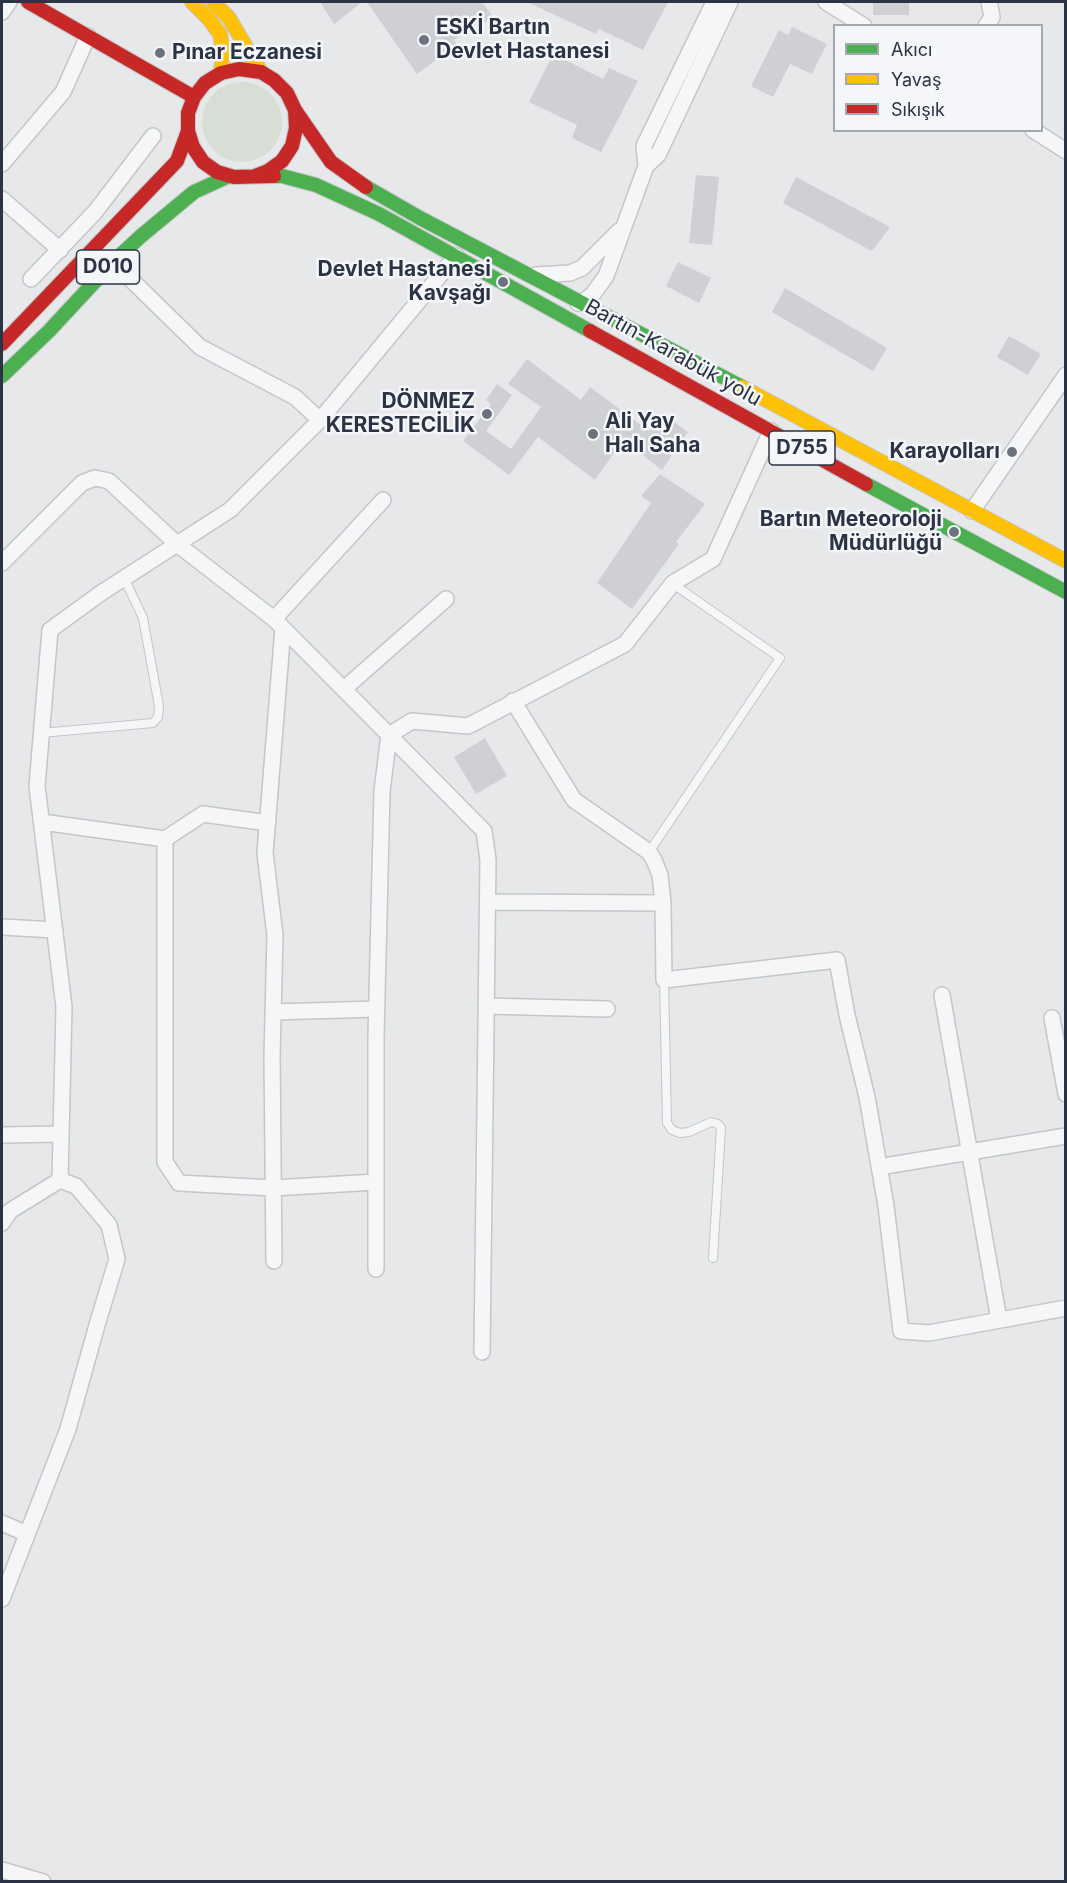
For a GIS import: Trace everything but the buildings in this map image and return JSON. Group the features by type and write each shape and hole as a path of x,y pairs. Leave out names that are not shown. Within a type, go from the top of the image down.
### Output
{"main road":[{"path":"28,2 194,97 206,83 221,73 239,69 261,72"},
{"path":"192,2 220,34 223,50 221,73"},
{"name":"Bartın-Karabük yolu","path":"213,2 229,18 261,72 274,80 287,93 295,110 331,162 364,186 420,219 583,302 1065,561"},
{"name":"D010","path":"2,344 177,161 188,131 188,113 194,97"},
{"name":"Bartın-Karabük yolu","path":"251,177 268,171 282,161 292,146 297,128 295,110"},
{"name":"Bartın-Karabük yolu","path":"188,131 193,147 203,162 217,172 229,176 282,176 316,185 380,214 1065,592"},
{"name":"D010","path":"2,376 49,331 112,262 194,192 229,176"}],"street":[{"path":"2,12 9,2"},
{"path":"613,318 603,305 601,293 646,166 644,146 714,2"},
{"path":"646,166 658,155 730,2"},
{"path":"826,2 861,24"},
{"path":"987,24 992,17 988,2"},
{"path":"2,164 63,92 88,36"},
{"path":"1036,132 1065,151"},
{"path":"31,279 95,212 153,136"},
{"path":"2,199 60,250"},
{"path":"529,274 570,273 582,268 606,246 624,224"},
{"path":"60,1180 64,1007 37,786 50,630 124,578 230,510 320,420 456,256"},
{"path":"112,262 200,347 295,397 320,420"},
{"path":"540,303 560,306 583,302 593,294 606,276"},
{"path":"972,511 1065,375"},
{"path":"389,735 412,721 468,726 625,644 673,583 713,559 771,431"},
{"path":"2,562 82,483 95,478 109,481 177,544 278,623 484,831 488,860 488,902 482,1352"},
{"path":"274,1261 275,935 265,853 278,623 383,500"},
{"path":"344,689 446,599"},
{"path":"513,701 574,800 649,852 660,875 663,903 664,980 837,960 847,1015 867,1097 886,1206 901,1331 929,1333 1065,1308"},
{"path":"376,1269 377,1009 382,791 389,735"},
{"path":"42,822 165,839 203,814 267,823"},
{"path":"165,839 165,1162 179,1183 273,1188 376,1182"},
{"path":"488,902 663,903"},
{"path":"2,927 55,930"},
{"path":"942,995 999,1320"},
{"path":"486,1006 607,1008"},
{"path":"273,1012 377,1009"},
{"path":"1052,1018 1065,1094"},
{"path":"2,1135 61,1134"},
{"path":"879,1167 1065,1136"},
{"path":"2,1222 10,1211 60,1180"},
{"path":"2,1599 68,1429 117,1259 109,1225 76,1186 60,1180"},
{"path":"2,1523 27,1534"},
{"path":"2,1870 33,1880"}],"lane":[{"path":"646,166 652,147 722,2"},
{"path":"41,733 153,723 158,717 159,706 143,618 124,578"},
{"path":"649,852 780,658 673,583"},
{"path":"664,980 667,1123 672,1130 680,1134 711,1122 718,1124 721,1128 713,1258"}],"shaded area":[{"path":"242,82 257,85 270,94 279,107 282,122 279,137 270,150 257,159 242,162 227,159 214,150 205,137 202,122 205,107 214,94 227,85"}],"traffic: fast":[{"path":"2,376 141,236 194,192 229,176"},
{"path":"274,176 316,185 379,214 590,331"},
{"path":"366,187 420,218 742,387"},
{"path":"866,484 1066,592"}],"traffic: slow":[{"path":"192,2 220,34 223,50 221,73"},
{"path":"213,2 229,18 261,72"},
{"path":"742,387 1066,561"}],"traffic: jam":[{"path":"28,2 194,97"},
{"path":"274,176 234,177 217,172 203,162 193,147 188,131 188,113 194,97 205,83 221,73 239,69 261,72 274,80 287,93 295,110 331,162 366,187"},
{"path":"255,176 268,171 282,161 292,146 296,128 295,110"},
{"path":"2,344 177,161 188,131"},
{"path":"590,331 866,484"}],"place":[{"name":"ESKİ Bartın Devlet Hastanesi","path":"424,40"},
{"name":"Pınar Eczanesi","path":"160,53"},
{"name":"Devlet Hastanesi Kavşağı","path":"503,282"},
{"name":"DÖNMEZ KERESTECİLİK","path":"487,414"},
{"name":"Ali Yay Halı Saha","path":"593,434"},
{"name":"Karayolları","path":"1012,452"},
{"name":"Bartın Meteoroloji Müdürlüğü","path":"954,532"}]}
